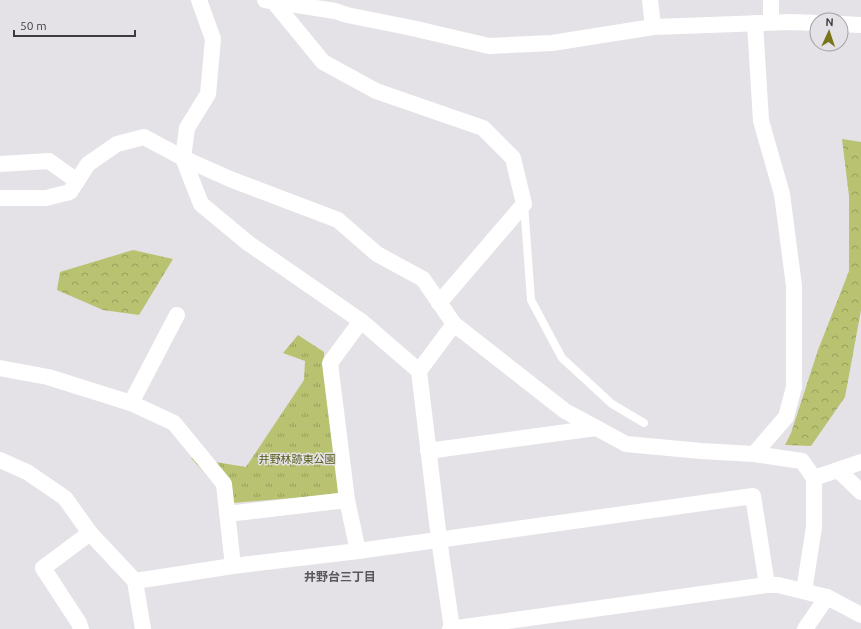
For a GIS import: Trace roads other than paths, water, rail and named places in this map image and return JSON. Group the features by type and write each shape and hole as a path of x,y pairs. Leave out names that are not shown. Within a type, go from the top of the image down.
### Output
{"street":[{"path":"199,0 213,39 208,94 187,128 183,158 201,204 248,242 361,321 419,371 451,629 768,585 778,585 827,597 861,615"},
{"path":"330,0 348,15"},
{"path":"650,0 653,27"},
{"path":"754,454 786,417 794,387 794,286 782,194 761,121 763,23 771,0"},
{"path":"269,1 323,62 376,91 483,128 513,158 522,190 524,204 439,303"},
{"path":"269,1 335,11 490,46 552,43 653,27 809,23"},
{"path":"849,24 861,25"},
{"path":"0,198 46,198 70,192 88,164 117,144 144,137 183,158 230,179 338,220 377,254 423,279 454,324 564,411 626,444 754,454 802,461 814,478 814,527 804,591"},
{"path":"0,164 49,161 77,181"},
{"path":"131,403 177,315"},
{"path":"358,551 347,500 330,363 361,321"},
{"path":"419,371 454,324"},
{"path":"0,368 48,377 131,403 174,423 224,484 233,566"},
{"path":"428,451 596,428"},
{"path":"0,460 27,472 65,498 90,533 135,581 143,629"},
{"path":"814,478 861,462"},
{"path":"838,470 861,492"},
{"path":"135,581 233,566 358,551 753,496 768,585"},
{"path":"227,514 347,500"},
{"path":"81,629 79,622 43,568 90,533"},
{"path":"805,629 827,597"}],"lane":[{"path":"524,204 531,300 562,358 612,404 644,423"}],"district":[{"name":"井野台三丁目","path":"340,576"}],"park label":[{"name":"井野林跡東公園","path":"297,459"}]}
